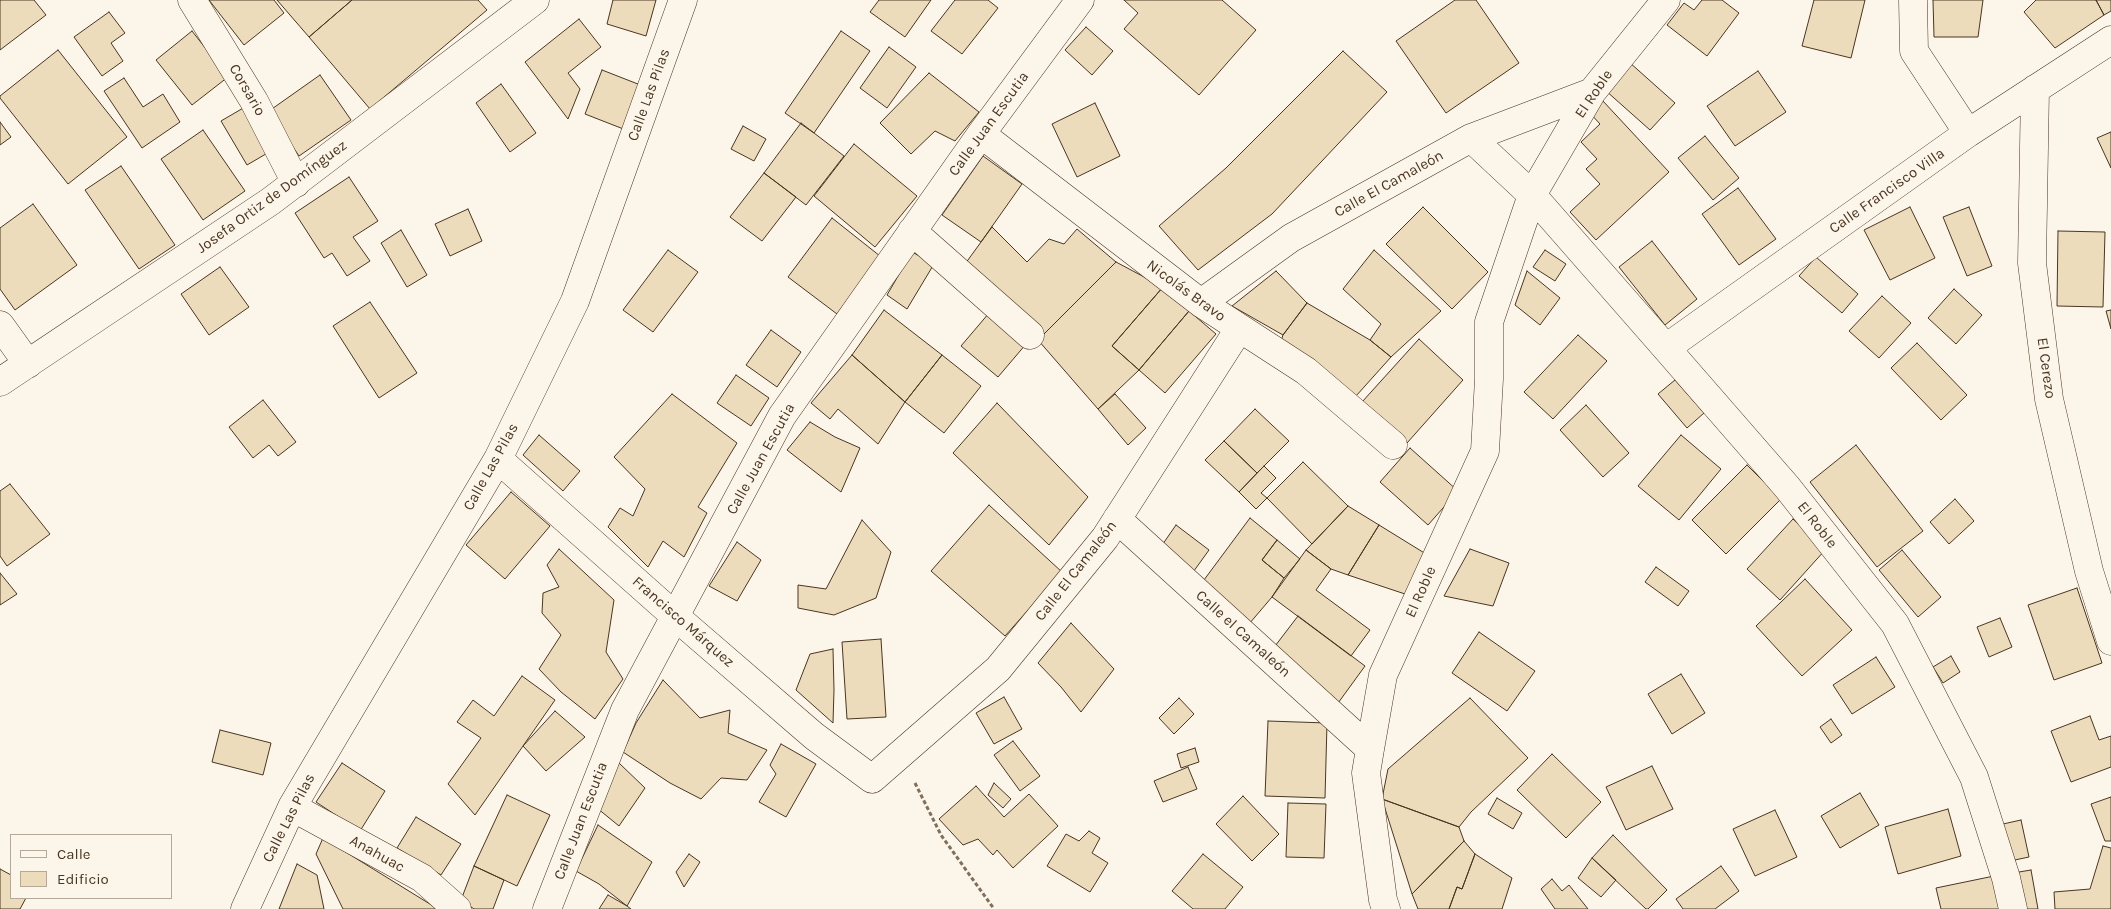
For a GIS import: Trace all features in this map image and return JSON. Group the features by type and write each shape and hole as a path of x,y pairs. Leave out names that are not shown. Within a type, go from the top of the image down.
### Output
{"street":[{"name":"Corsario","path":"192,0 254,101 296,183"},
{"name":"Josefa Ortiz de Domínguez","path":"0,382 296,183 504,8 535,0"},
{"name":"Calle Las Pilas","path":"245,909 292,807 498,459 575,301 683,0"},
{"name":"Calle Juan Escutia","path":"547,909 625,710 782,416 981,134 1080,0"},
{"name":"El Roble","path":"1386,909 1383,900 1366,773 1370,749 1383,675 1485,451 1489,380 1489,322 1532,195 1592,92 1666,0"},
{"path":"1913,0 1914,52 1968,133"},
{"name":"Calle Francisco Villa","path":"1666,348 1968,133 2111,40"},
{"name":"El Cerezo","path":"2035,89 2032,263 2049,399 2089,571 2111,641"},
{"name":"Calle El Camaleón","path":"1201,303 1291,238 1471,138 1592,92"},
{"name":"Nicolás Bravo","path":"981,134 1201,303 1306,371 1393,445"},
{"name":"El Roble","path":"1471,138 1532,195 1666,348 1787,487 1895,624 1974,777 2006,878 2013,909"},
{"path":"912,231 1030,335"},
{"path":"0,325 28,364"},
{"name":"Calle El Camaleón","path":"872,779 998,669 1105,538 1239,329"},
{"name":"Francisco Márquez","path":"498,459 814,736 872,779"},
{"name":"Calle el Camaleón","path":"1117,519 1370,749"},
{"name":"Anahuac","path":"292,807 422,878 457,909"}],"path":[{"path":"901,755 940,835 994,909"}],"building":[{"path":"0,0 34,0 46,15 0,50"},
{"path":"209,0 274,0 284,13 244,45"},
{"path":"277,0 352,0 309,37"},
{"path":"352,0 478,0 487,10 370,109 309,37"},
{"path":"613,0 656,0 646,36 607,24"},
{"path":"879,0 931,0 905,37 870,12"},
{"path":"955,0 988,0 998,8 962,54 931,31"},
{"path":"1124,0 1222,0 1256,30 1199,95 1124,29 1138,13"},
{"path":"1455,0 1476,0 1519,63 1446,113 1396,41"},
{"path":"1702,0 1722,0 1739,13 1707,56 1667,25 1684,3 1694,10"},
{"path":"1814,0 1865,0 1851,58 1802,46"},
{"path":"1933,0 1983,0 1978,37 1934,37"},
{"path":"2036,0 2096,0 2104,15 2055,48 2024,12"},
{"path":"2096,0 2111,0 2111,11 2104,15"},
{"path":"109,12 125,33 111,43 123,61 102,76 74,37"},
{"path":"579,19 601,47 568,73 580,89 568,119 525,62"},
{"path":"1086,27 1113,51 1092,75 1065,50"},
{"path":"192,31 228,77 192,105 156,60"},
{"path":"841,31 870,51 814,133 785,113"},
{"path":"889,47 916,67 887,108 860,88"},
{"path":"58,50 127,137 68,184 0,98 0,96"},
{"path":"1343,51 1387,92 1272,214 1198,270 1159,226 1226,168"},
{"path":"1629,62 1675,103 1650,130 1605,90"},
{"path":"602,70 643,86 626,130 585,114"},
{"path":"1758,71 1786,112 1735,146 1707,106"},
{"path":"929,73 979,112 955,141 935,131 911,154 880,123"},
{"path":"320,75 351,120 299,156 269,111"},
{"path":"124,78 143,107 163,94 180,122 142,148 104,91"},
{"path":"501,84 536,133 510,152 476,103"},
{"path":"1602,100 1669,172 1596,240 1570,212 1600,184 1586,169 1597,159 1581,142 1600,124 1589,112"},
{"path":"1095,103 1120,156 1077,177 1052,124"},
{"path":"245,107 271,151 247,165 221,121"},
{"path":"0,122 11,137 0,145"},
{"path":"801,123 844,156 806,205 764,173"},
{"path":"743,126 766,139 754,161 731,149"},
{"path":"203,130 245,191 203,220 161,159"},
{"path":"2111,132 2111,168 2097,138"},
{"path":"1705,136 1739,178 1713,200 1678,158"},
{"path":"854,144 917,196 875,247 814,196"},
{"path":"983,156 1022,184 981,242 942,215"},
{"path":"121,166 175,245 139,269 85,190"},
{"path":"764,173 796,197 762,241 730,217"},
{"path":"349,177 378,221 353,237 370,261 347,276 332,253 324,258 295,213"},
{"path":"1738,188 1776,239 1739,265 1702,214"},
{"path":"33,204 77,265 15,310 0,289 0,228"},
{"path":"1423,207 1488,272 1452,309 1386,244"},
{"path":"1910,207 1935,258 1890,280 1864,230"},
{"path":"1969,207 1992,266 1967,276 1943,217"},
{"path":"468,209 482,241 450,256 435,224"},
{"path":"832,218 880,256 837,314 788,277"},
{"path":"992,227 1027,262 1049,239 1064,244 1077,229 1116,262 1038,340 965,264"},
{"path":"401,230 427,275 407,287 381,243"},
{"path":"2058,231 2105,232 2103,307 2057,306"},
{"path":"1652,241 1697,299 1665,325 1619,267"},
{"path":"668,250 698,272 653,332 623,310"},
{"path":"1374,250 1441,311 1391,357 1370,340 1381,324 1343,289"},
{"path":"1545,250 1566,264 1555,281 1533,267"},
{"path":"912,252 934,264 907,309 887,295"},
{"path":"1816,257 1858,294 1842,313 1799,276"},
{"path":"1116,262 1163,287 1112,346 1139,370 1098,409 1038,340"},
{"path":"220,267 249,307 209,335 181,294"},
{"path":"1276,271 1307,303 1283,335 1232,306"},
{"path":"1527,271 1560,298 1540,325 1515,305"},
{"path":"1163,287 1189,311 1139,370 1112,346"},
{"path":"1954,289 1982,315 1956,344 1928,318"},
{"path":"1882,296 1911,323 1879,358 1849,331"},
{"path":"370,302 417,373 379,398 333,326"},
{"path":"1307,303 1370,340 1391,357 1356,396 1281,341 1283,335"},
{"path":"995,306 1032,337 998,377 961,346"},
{"path":"884,310 942,355 905,402 852,355"},
{"path":"2111,310 2111,329 2106,311"},
{"path":"1189,311 1216,334 1165,393 1139,370"},
{"path":"771,330 801,352 777,387 746,365"},
{"path":"1578,335 1607,361 1553,419 1524,392"},
{"path":"1419,339 1463,380 1407,443 1362,402"},
{"path":"1917,343 1967,395 1941,420 1891,368"},
{"path":"852,355 905,402 878,444 838,409 830,419 811,403"},
{"path":"942,355 981,386 944,433 905,402"},
{"path":"736,375 769,398 751,426 717,403"},
{"path":"1675,380 1704,413 1687,428 1658,394"},
{"path":"672,394 737,443 698,507 707,513 684,557 663,541 648,567 608,527 620,508 633,516 645,489 614,457"},
{"path":"1115,394 1146,428 1128,445 1098,409"},
{"path":"263,400 296,442 278,456 269,445 253,458 229,427"},
{"path":"997,403 1088,497 1049,545 953,453"},
{"path":"1586,405 1629,453 1603,477 1560,430"},
{"path":"1255,409 1289,441 1257,473 1224,441"},
{"path":"810,422 835,437 860,448 841,492 787,450"},
{"path":"539,435 580,471 563,491 523,455"},
{"path":"1681,435 1721,469 1679,520 1638,486"},
{"path":"1224,441 1257,473 1239,492 1205,460"},
{"path":"1856,445 1923,531 1877,567 1810,482"},
{"path":"1410,448 1458,491 1428,525 1380,482"},
{"path":"1303,462 1348,506 1312,544 1267,498"},
{"path":"1747,465 1781,499 1726,554 1692,520"},
{"path":"1264,466 1276,478 1261,493 1267,498 1256,509 1239,492"},
{"path":"10,484 50,534 7,566 0,556 0,491"},
{"path":"511,492 550,526 505,579 466,545"},
{"path":"1955,499 1974,521 1949,544 1930,522"},
{"path":"989,505 1062,572 1005,636 931,571"},
{"path":"1348,506 1379,525 1348,575 1331,569 1306,550"},
{"path":"1250,518 1277,540 1262,560 1284,578 1272,597 1249,624 1198,588"},
{"path":"1793,519 1826,549 1780,600 1747,569"},
{"path":"862,520 891,552 876,598 834,615 798,608 798,585 826,589"},
{"path":"1176,525 1209,550 1191,575 1158,551"},
{"path":"1379,525 1426,554 1405,594 1348,575"},
{"path":"1277,540 1300,559 1284,578 1262,560"},
{"path":"737,542 761,560 737,601 709,586"},
{"path":"559,549 614,600 606,652 623,679 595,719 561,692 539,669 561,635 542,613 543,593 559,587 547,565"},
{"path":"1470,549 1509,563 1493,606 1444,596"},
{"path":"1306,550 1331,569 1316,590 1370,630 1351,656 1272,597"},
{"path":"1902,550 1941,597 1918,617 1879,570"},
{"path":"1656,567 1689,591 1678,606 1645,582"},
{"path":"0,573 17,594 0,605"},
{"path":"1805,579 1852,630 1802,676 1756,626"},
{"path":"2077,588 2102,663 2054,680 2028,605"},
{"path":"1298,616 1365,666 1333,710 1272,650"},
{"path":"2000,618 2012,647 1989,657 1977,627"},
{"path":"1071,623 1114,669 1081,712 1038,663"},
{"path":"1479,632 1535,671 1507,711 1452,673"},
{"path":"881,639 886,717 847,719 842,642"},
{"path":"833,649 833,723 796,690 810,654"},
{"path":"1951,656 1960,672 1943,683 1933,667"},
{"path":"1876,657 1895,687 1852,714 1833,685"},
{"path":"1681,674 1705,713 1672,734 1648,694"},
{"path":"522,676 555,700 475,815 448,784 481,738 457,722 473,700 494,716"},
{"path":"663,680 700,718 730,710 728,733 767,750 747,780 721,778 701,799 670,783 623,752 636,723"},
{"path":"1004,697 1022,729 994,744 976,713"},
{"path":"1179,698 1194,714 1174,734 1159,718"},
{"path":"1470,698 1528,758 1471,812 1459,827 1382,799 1388,769"},
{"path":"555,711 585,737 546,771 523,746"},
{"path":"2090,716 2099,740 2111,736 2111,767 2071,782 2051,731"},
{"path":"1831,719 1842,735 1831,743 1820,727"},
{"path":"1268,721 1327,723 1325,798 1265,796"},
{"path":"220,730 271,743 263,775 212,762"},
{"path":"1013,741 1040,776 1020,791 994,755"},
{"path":"781,744 816,764 786,817 759,802 776,774 770,765"},
{"path":"1195,748 1199,762 1181,768 1177,754"},
{"path":"1552,754 1601,802 1566,838 1517,790"},
{"path":"342,763 385,791 360,831 316,802"},
{"path":"619,763 645,788 619,826 597,808"},
{"path":"1652,766 1673,809 1626,830 1606,787"},
{"path":"1188,767 1197,789 1163,802 1154,781"},
{"path":"994,783 1011,799 1003,808 988,795"},
{"path":"976,786 1004,817 1029,794 1058,826 1013,868 997,850 993,855 978,839 963,845 939,819"},
{"path":"1860,793 1879,825 1840,848 1821,816"},
{"path":"507,795 550,815 517,886 474,866"},
{"path":"1243,796 1279,834 1252,861 1216,824"},
{"path":"2111,797 2111,841 2105,841 2091,804"},
{"path":"1497,798 1522,813 1513,829 1488,814"},
{"path":"1382,799 1459,827 1464,841 1412,894"},
{"path":"1288,803 1326,804 1324,858 1286,857"},
{"path":"1948,809 1961,856 1898,874 1885,827"},
{"path":"1775,810 1797,857 1755,876 1733,829"},
{"path":"416,817 461,844 441,875 397,848"},
{"path":"2021,820 2029,857 2010,861 2003,824"},
{"path":"598,825 652,862 627,906 599,884 576,871"},
{"path":"1089,831 1100,838 1092,853 1108,863 1090,892 1047,866 1066,834 1079,841"},
{"path":"1613,835 1667,890 1648,909 1592,858"},
{"path":"323,838 438,909 343,909 316,854"},
{"path":"1464,841 1475,854 1462,889 1457,887 1449,909 1418,909 1412,894"},
{"path":"2103,846 2111,848 2111,909 2055,909 2054,892 2090,889"},
{"path":"689,854 700,862 684,887 676,872"},
{"path":"1203,854 1243,887 1225,909 1193,909 1172,891"},
{"path":"1475,854 1512,878 1502,909 1449,909 1457,887 1462,889"},
{"path":"1592,858 1616,880 1601,897 1578,878"},
{"path":"297,864 317,875 324,909 279,909"},
{"path":"474,866 504,880 493,909 474,909 461,900"},
{"path":"1721,866 1739,891 1715,909 1683,909 1676,899"},
{"path":"0,869 10,874 10,899 25,899 20,909 0,909"},
{"path":"2031,870 2038,909 2020,909 2013,873"},
{"path":"1999,875 2006,909 1941,909 1936,888"},
{"path":"1552,879 1562,891 1569,885 1588,909 1555,909 1541,889"},
{"path":"608,895 627,906 631,909 599,909"}]}
